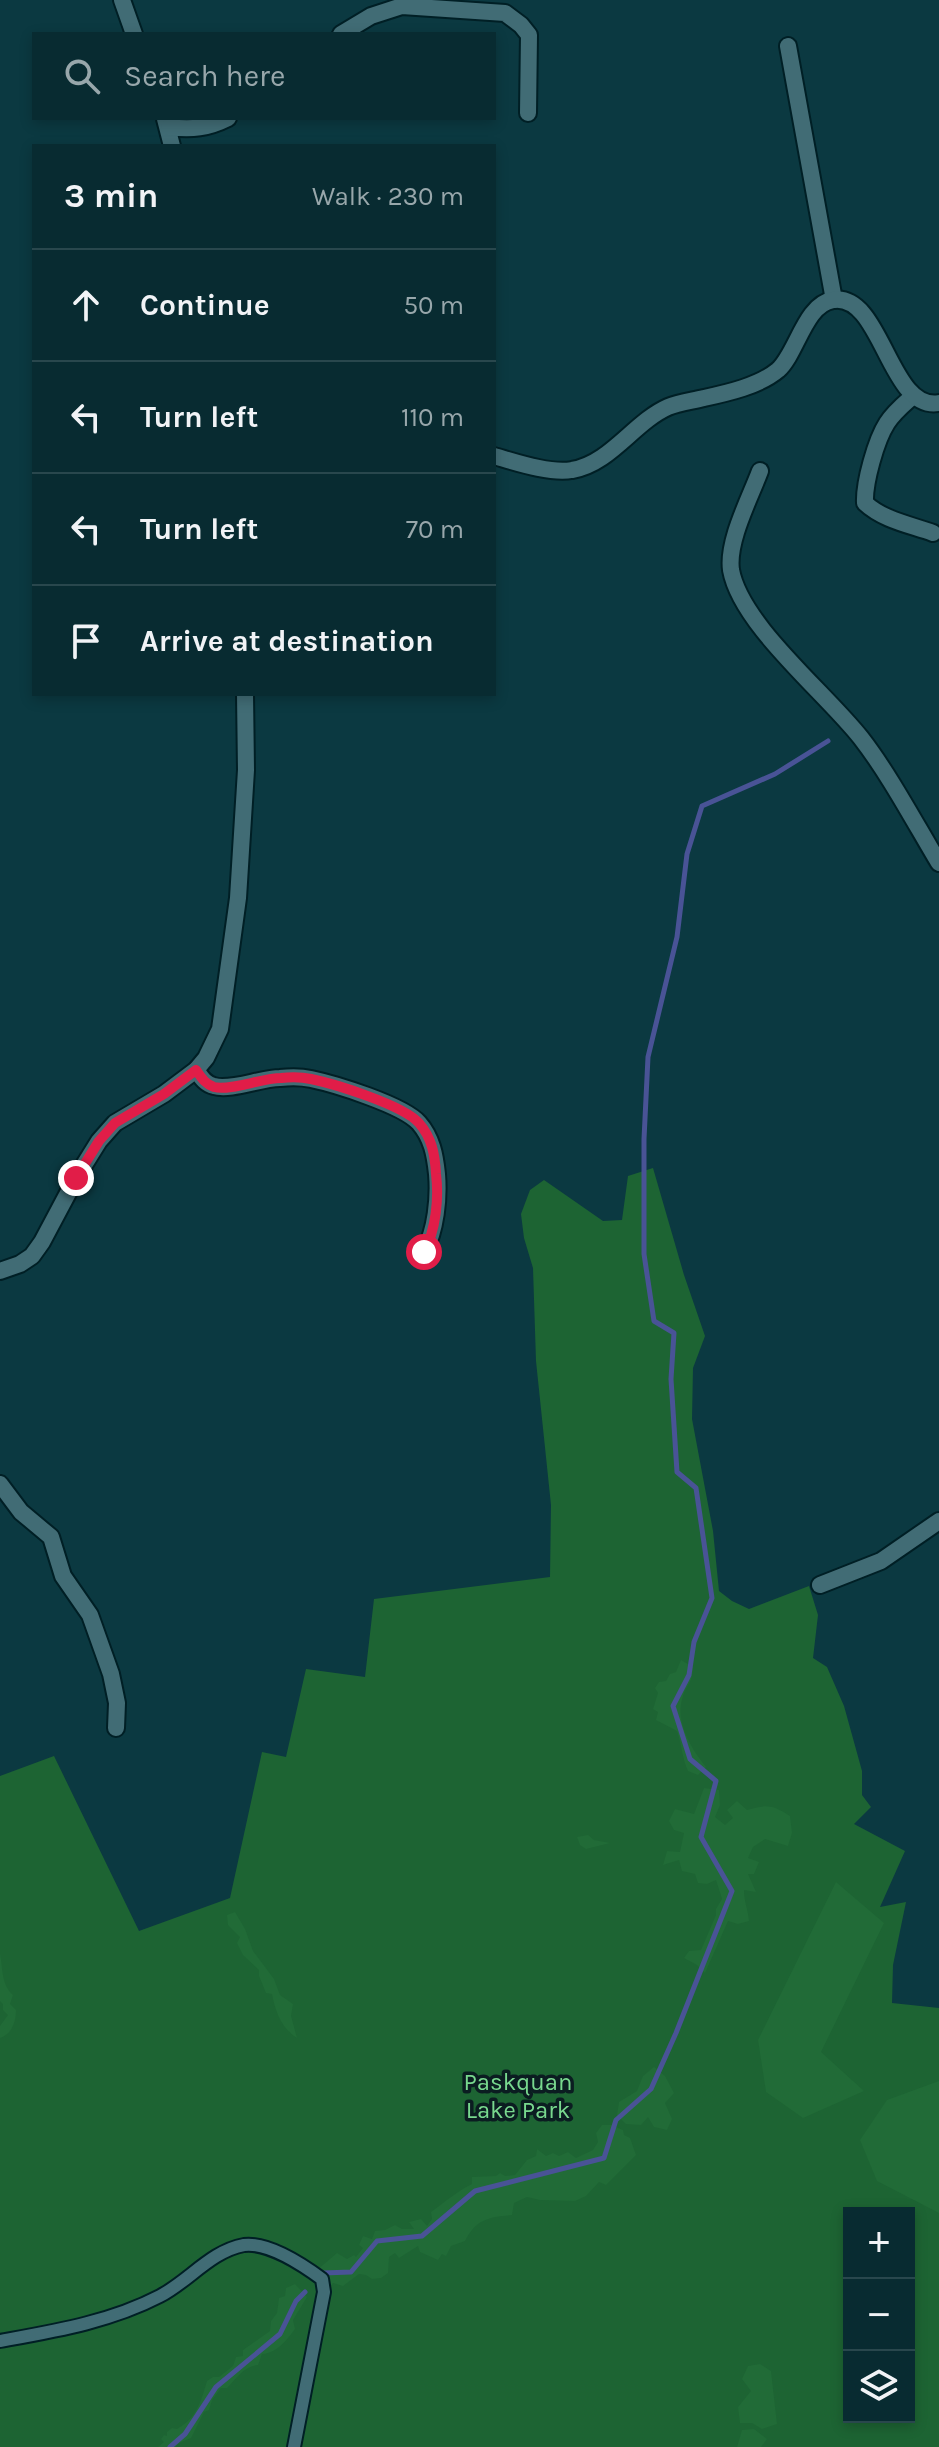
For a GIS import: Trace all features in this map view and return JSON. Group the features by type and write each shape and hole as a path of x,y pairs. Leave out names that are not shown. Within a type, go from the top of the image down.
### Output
{"street":[{"path":"122,0 133,32"},
{"path":"344,32 371,16 402,6 505,13 529,35 528,113"},
{"path":"788,46 834,300"},
{"path":"172,144 167,123 191,130 224,120"},
{"path":"496,457 568,471 593,462 670,406 741,387 778,370 818,307 834,300 843,300 863,314 913,396 922,402 939,403"},
{"path":"913,396 897,410 881,433 865,492 865,503 893,520 933,533"},
{"path":"760,471 736,534 731,567 737,593 772,640 863,740 939,863"},
{"path":"0,1271 32,1256 99,1141 115,1123 164,1094 196,1070 214,1044 224,1013 238,898 246,770 245,696"},
{"path":"196,1070 211,1086 222,1088 278,1078 308,1078 338,1085 417,1120 429,1137 435,1156 438,1191 429,1242 424,1252"},
{"path":"0,1484 21,1512 51,1537 63,1576 90,1615 111,1674 117,1703 116,1728"},
{"path":"820,1585 881,1561 939,1521"},
{"path":"0,2341 89,2324 136,2307 181,2284 217,2255 247,2245 263,2247 322,2279 324,2292 294,2447"}],"green space":[{"name":"Paskquan Lake Park","path":"653,1168 705,1336 693,1368 692,1419 713,1531 719,1591 749,1609 809,1586 818,1615 813,1658 827,1667 844,1706 862,1771 862,1795 871,1807 854,1824 905,1851 880,1907 906,1902 893,1965 892,2003 939,2008 939,2447 0,2447 0,1776 54,1756 139,1931 230,1898 262,1752 286,1757 306,1669 365,1677 374,1599 550,1577 551,1505 536,1361 533,1268 521,1214 530,1190 544,1180 603,1221 622,1220 628,1176"},
{"path":"681,1660 693,1667 683,1696 681,1715 690,1743 706,1767 698,1775 688,1771 677,1731 656,1720 658,1712 653,1709 658,1693 655,1688 676,1672"},
{"path":"704,1788 719,1790 720,1805 715,1817 725,1825 733,1818 727,1810 737,1801 747,1810 770,1807 784,1812 790,1816 792,1833 788,1846 765,1839 753,1847 748,1858 759,1862 754,1874 748,1874 756,1892 744,1890 749,1921 738,1924 728,1921 705,1973 684,1958 689,1951 701,1950 716,1915 722,1899 716,1880 707,1884 698,1883 695,1874 682,1871 679,1860 663,1865 667,1851 680,1852 684,1833 674,1830 669,1821 675,1809 694,1814"},
{"path":"588,1835 594,1840 610,1843 586,1849 577,1837"},
{"path":"836,1882 884,1923 821,2052 864,2091 803,2118 766,2092 758,2040"},
{"path":"235,1912 253,1951 274,1979 280,1995 293,2004 291,2016 297,2038 283,2025 272,1994 266,1993 259,1970 243,1955 237,1943 240,1937 228,1925 227,1915"},
{"path":"0,1954 4,1981 13,1995 10,2004 16,2010 8,2034 0,2038 0,2026 8,2015 0,2001"},
{"path":"654,2067 665,2076 674,2093 665,2103 672,2119 667,2130 654,2127 648,2117 641,2125 626,2124 617,2115 619,2102 637,2091 643,2076"},
{"path":"939,2081 939,2213 877,2181 860,2140 887,2100"},
{"path":"602,2125 623,2130 624,2135 630,2138 636,2155 606,2185 599,2182 586,2196 575,2201 527,2197 514,2203 512,2215 490,2218 479,2224 465,2241 451,2246 446,2256 442,2254 438,2260 420,2252 418,2246 399,2258 395,2253 389,2257 388,2273 381,2278 372,2279 359,2274 343,2286 333,2283 329,2288 329,2280 317,2270 337,2253 347,2259 356,2257 363,2248 359,2245 363,2236 372,2239 375,2231 395,2225 402,2229 414,2229 409,2222 421,2219 427,2226 432,2219 431,2212 472,2184 472,2177 496,2176 500,2173 515,2175 527,2160 536,2156 537,2149 546,2156 568,2152 576,2158 593,2150 598,2142 596,2133"},
{"path":"295,2284 307,2297 293,2320 295,2329 288,2338 277,2349 262,2354 258,2365 244,2370 227,2388 221,2388 191,2438 175,2447 158,2447 164,2442 161,2439 167,2436 167,2432 184,2425 194,2414 207,2381 219,2377 233,2366 236,2357 243,2356 243,2350 270,2331 279,2298 285,2296 286,2288"},
{"path":"760,2364 771,2371 777,2424 762,2429 752,2423 740,2423 738,2407 751,2391 742,2379 748,2366"},
{"path":"754,2429 767,2439 761,2447 737,2447 742,2430"}],"waterway":[{"path":"323,2273 351,2272 377,2241 422,2236 475,2191 604,2158 616,2120 651,2089 732,1891 701,1837 716,1781 690,1759 673,1706 689,1675 694,1642 712,1598 696,1488 677,1472 671,1379 674,1333 654,1321 644,1254 648,1057 677,937 687,854 702,806 775,774 828,741"},
{"path":"170,2447 185,2434 216,2387 280,2334 296,2301 305,2292"}],"route":[{"path":"76,1178 99,1141 115,1123 164,1094 196,1070 211,1086 222,1088 278,1078 308,1078 338,1085 395,1108 417,1120 429,1137 435,1156 438,1191 429,1242 424,1252"}]}
